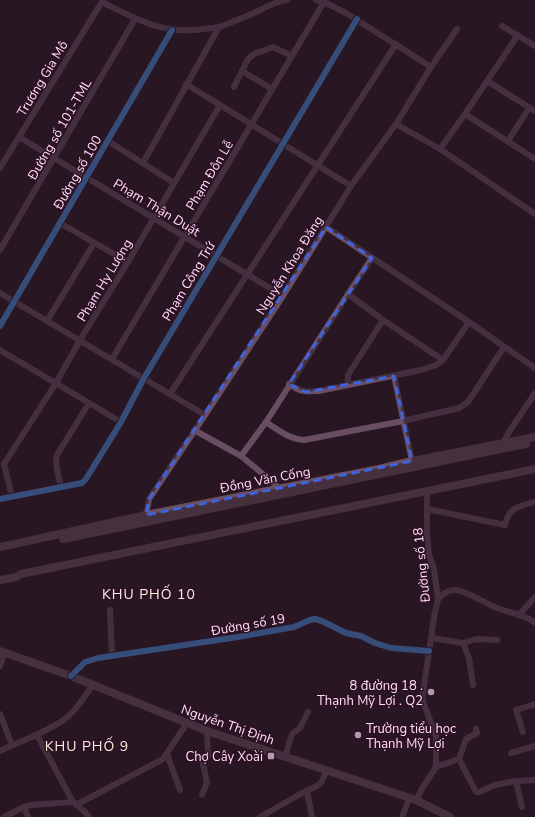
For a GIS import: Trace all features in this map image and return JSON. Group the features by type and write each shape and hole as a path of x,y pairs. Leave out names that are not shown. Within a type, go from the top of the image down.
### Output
{"main road":[{"name":"Đồng Văn Cống","path":"0,550 503,446 535,438"},
{"name":"Đồng Văn Cống","path":"0,550 146,515 281,492 412,461 503,446 535,443"},
{"path":"239,532 535,469"},
{"path":"0,584 21,574 427,495 535,472"},
{"path":"0,580 12,578"},
{"name":"Nguyễn Thị Định","path":"1,651 71,676 207,731 413,800 450,817"}],"street":[{"path":"102,1 135,19 172,30 190,31 219,27 280,1 288,0"},
{"path":"316,0 346,12 431,67"},
{"name":"Trương Gia Mô","path":"0,168 102,1"},
{"name":"Phạm Đôn Lễ","path":"112,359 324,2"},
{"name":"Đường số 101-TML","path":"0,250 135,19"},
{"name":"Phạm Công Trứ","path":"0,499 82,483 86,479 121,422 144,378 357,19"},
{"path":"502,26 535,46"},
{"path":"143,163 219,27"},
{"name":"Nguyễn Khoa Đăng","path":"146,515 148,499 283,296 351,186 396,124 431,67 457,29"},
{"name":"Đường số 100","path":"0,326 172,30"},
{"path":"440,149 518,35"},
{"path":"170,394 396,44"},
{"path":"234,87 248,59 254,54 273,47 292,56"},
{"path":"242,71 272,89"},
{"path":"487,81 535,111"},
{"path":"186,84 351,186"},
{"name":"Phạm Hy Lượng","path":"2,463 56,383 220,105"},
{"path":"508,141 529,108"},
{"path":"465,114 535,159"},
{"path":"396,124 440,149 535,214"},
{"name":"Phạm Thận Duật","path":"19,137 283,296"},
{"path":"108,141 174,183"},
{"path":"60,223 128,262"},
{"path":"326,227 469,322 535,368"},
{"path":"47,321 94,243"},
{"path":"240,456 266,422 289,384 372,258"},
{"path":"0,293 205,415"},
{"path":"348,294 383,320 443,360"},
{"path":"348,385 348,376 383,320"},
{"path":"289,384 297,390 306,392 319,391 421,370 436,365 443,360 469,322"},
{"path":"266,422 288,436 304,440 403,421 459,408 468,402 504,347"},
{"path":"0,350 121,422"},
{"path":"394,376 412,461"},
{"path":"503,446 509,432 535,393"},
{"path":"61,487 56,466 57,455 89,403"},
{"path":"194,430 240,456 275,484 281,492"},
{"path":"2,463 12,497"},
{"name":"Đường số 18","path":"427,495 427,535 429,555 434,569 438,599 422,699 436,736 436,766"},
{"name":"Đường số 18","path":"427,509 505,525 507,516 512,510 522,505 535,502"},
{"path":"438,599 444,594 454,590 463,592 498,608 532,620 535,623"},
{"path":"520,615 535,597"},
{"path":"110,610 112,655"},
{"name":"Đường số 19","path":"71,676 85,662 98,658 280,630 294,627 315,619 346,633 361,636 375,643 391,648 429,651"},
{"path":"432,638 463,643 476,639 497,640"},
{"path":"463,643 469,658 473,685"},
{"path":"0,666 1,651"},
{"path":"0,751 37,734 65,718 77,707 93,685"},
{"path":"523,732 516,710 535,704"},
{"path":"285,757 293,733 300,728 308,712"},
{"path":"0,714 12,745"},
{"path":"4,817 31,805 74,803 163,759 187,723"},
{"path":"476,729 477,733 466,739 459,759 476,792 495,785 516,781 535,780"},
{"path":"202,795 207,782 203,764 208,755 207,731"},
{"path":"37,734 74,803 89,817"},
{"path":"511,753 535,746"},
{"path":"167,754 180,790"},
{"path":"402,817 436,766 459,759"},
{"path":"260,817 321,783 327,770"},
{"path":"516,781 522,807"},
{"path":"307,791 312,817"},
{"path":"24,807 28,817"}],"highlighted area":[{"path":"326,227 372,258 289,384 306,392 394,376 412,461 146,515 149,499"}],"cycle path":[{"path":"0,499 82,483 86,479 121,422 144,378 357,19"},
{"path":"0,326 172,30"},
{"path":"71,676 85,662 98,658 294,627 315,619 346,633 361,636 375,643 391,648 429,651"}],"place":[{"name":"8 đường 18 . Thạnh Mỹ Lợi . Q2","path":"431,692"},
{"name":"Trường tiểu học Thạnh Mỹ Lợi","path":"358,735"},
{"name":"Chợ Cây Xoài","path":"271,756"}],"district":[{"name":"KHU PHỐ 10","path":"149,594"},
{"name":"KHU PHỐ 9","path":"87,746"}]}
